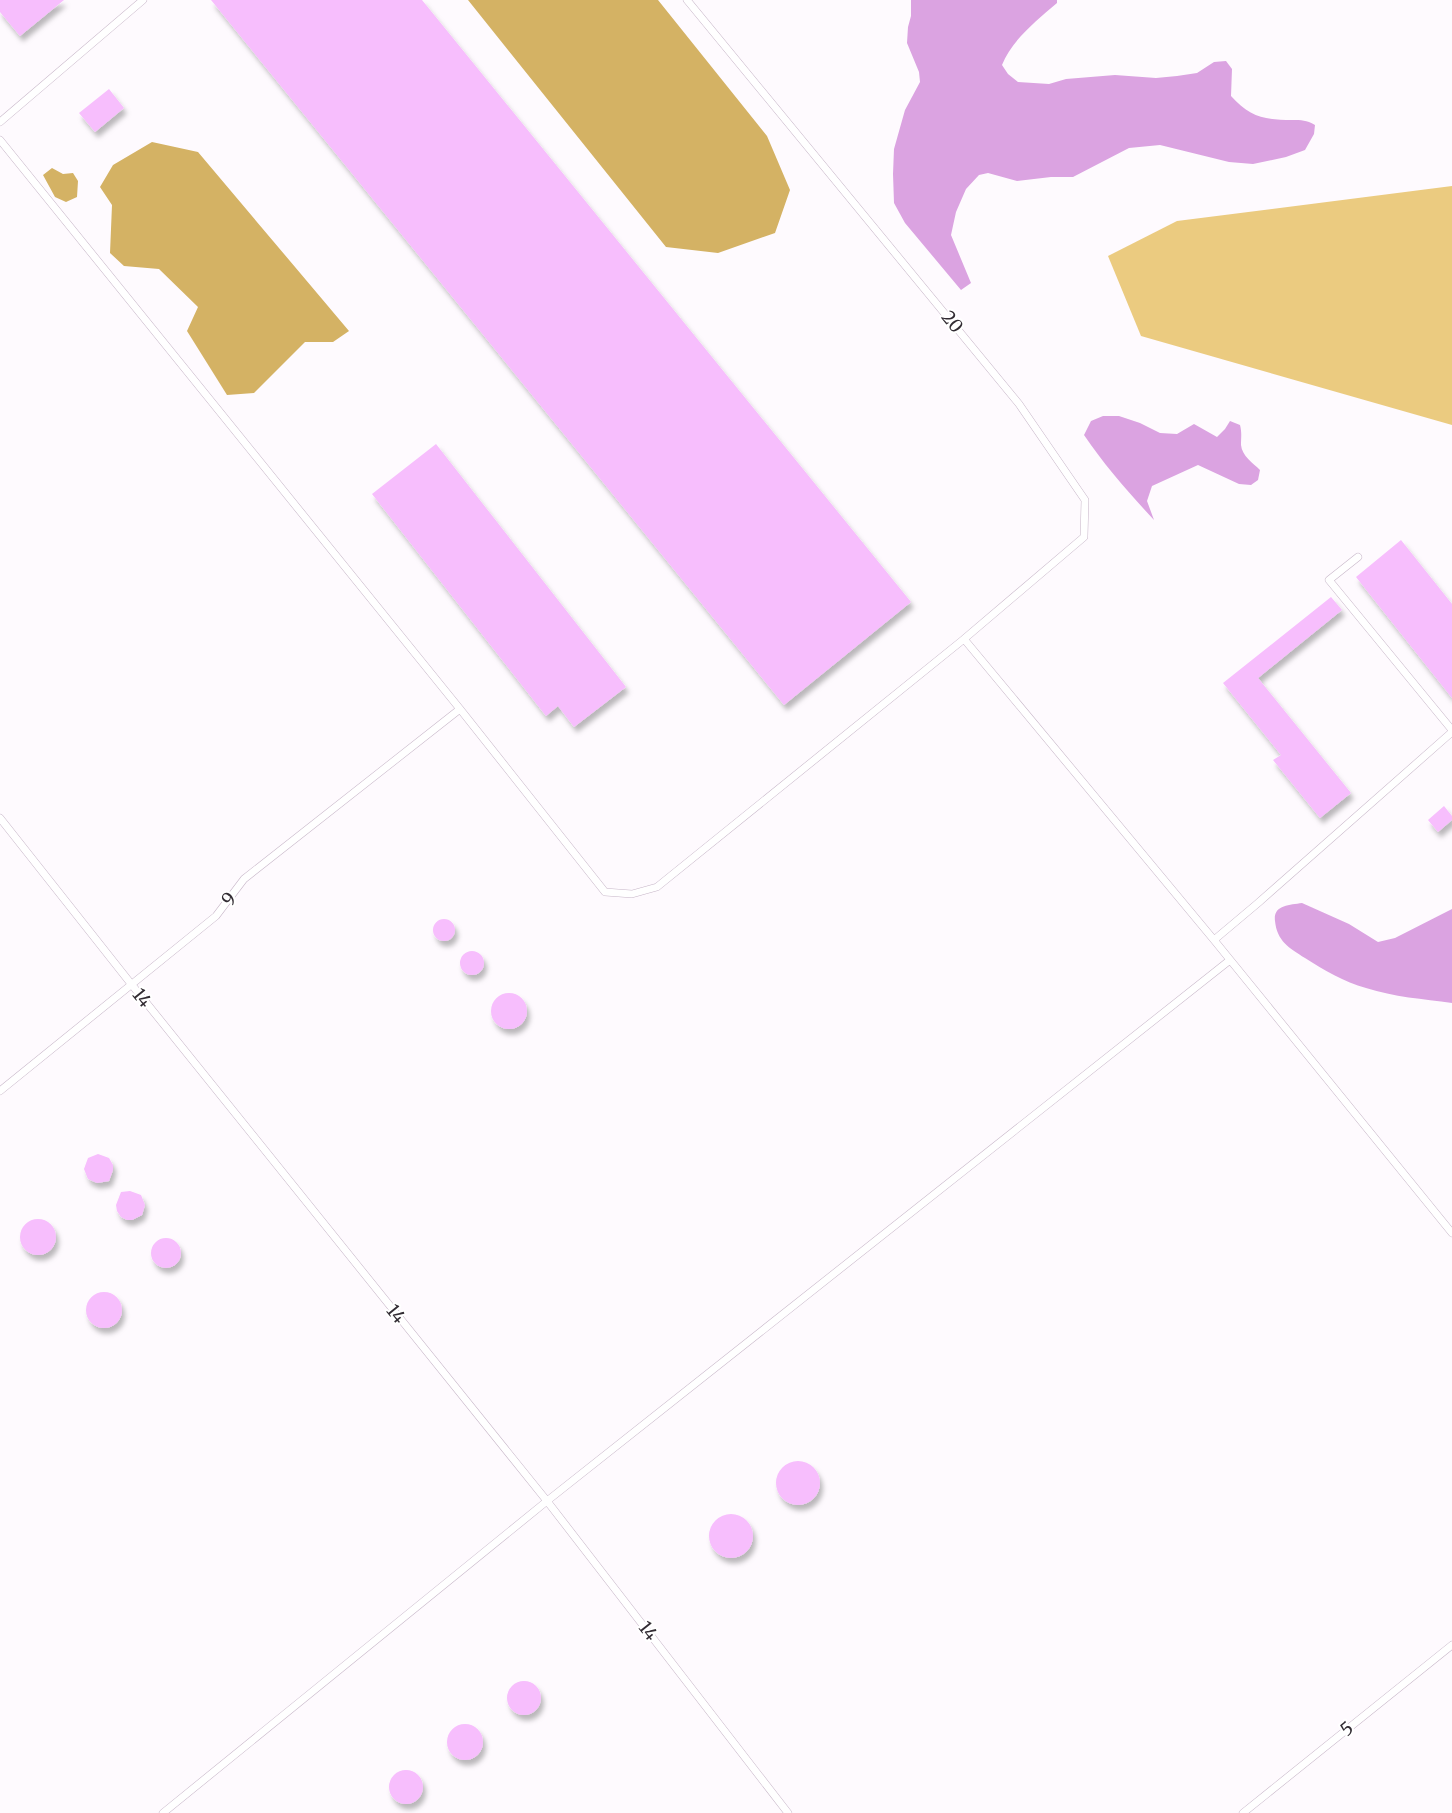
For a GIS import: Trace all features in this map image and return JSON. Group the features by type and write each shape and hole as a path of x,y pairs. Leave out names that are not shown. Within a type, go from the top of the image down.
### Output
{"lane":[{"path":"0,122 144,0"},
{"name":"20","path":"0,140 460,709 605,892 632,894 657,887 964,639 1084,537 1084,500 1019,404 688,0"},
{"path":"1214,940 1266,897 1452,731 1329,580 1358,557"},
{"path":"964,639 1214,940 1452,1233"},
{"name":"9","path":"0,1091 216,916 244,879 460,709"},
{"name":"14","path":"0,818 546,1501 788,1813"},
{"path":"163,1813 546,1501 1230,960"},
{"name":"5","path":"1243,1813 1452,1645"}],"shaded area":[{"path":"468,0 658,0 767,136 790,190 775,233 718,253 666,247"},
{"path":"911,0 1057,0 1057,3 1018,39 1006,56 1002,65 1008,74 1018,82 1049,84 1066,79 1115,75 1156,78 1177,76 1197,73 1214,62 1226,61 1232,69 1231,96 1245,109 1265,118 1309,122 1315,125 1314,134 1305,150 1286,157 1253,164 1229,162 1160,145 1129,148 1073,177 1051,177 1017,181 988,173 979,175 966,189 956,212 951,235 971,283 961,290 905,223 894,203 894,149 905,110 920,82 919,72 907,43"},
{"path":"152,142 198,152 349,331 333,342 305,342 254,393 227,395 187,331 198,307 159,269 124,266 110,253 112,205 100,187 113,165"},
{"path":"52,168 63,174 73,173 78,181 77,197 66,202 55,197 43,175"},
{"path":"1452,186 1452,425 1141,336 1108,256 1177,221"},
{"path":"1103,416 1119,416 1140,423 1160,433 1177,434 1194,424 1217,437 1230,421 1240,425 1243,453 1260,470 1258,480 1251,485 1239,484 1198,465 1152,486 1147,501 1154,520 1100,458 1084,435 1091,421"},
{"path":"1302,903 1349,924 1378,942 1395,938 1452,909 1452,1003 1398,996 1358,985 1342,979 1294,951 1278,934 1275,916 1279,909 1283,907"}],"building":[{"path":"0,0 64,0 20,36 0,12"},
{"path":"211,0 422,0 911,602 784,705"},
{"path":"109,89 124,108 95,132 79,113"},
{"path":"436,444 626,687 574,727 558,706 546,716 372,494"},
{"path":"1401,540 1452,604 1452,698 1356,577"},
{"path":"1331,597 1342,610 1258,678 1351,793 1320,818 1273,760 1281,755 1223,683"},
{"path":"1444,806 1452,816 1452,820 1438,832 1428,820"},
{"path":"440,919 448,919 455,926 455,934 448,941 440,941 433,934 433,926"},
{"path":"472,951 480,955 484,963 480,971 472,975 464,971 460,963 464,955"},
{"path":"509,993 516,994 522,998 526,1004 526,1018 522,1024 516,1028 509,1029 502,1028 496,1024 492,1018 491,1011 492,1004 496,998 502,994"},
{"path":"98,1154 109,1158 113,1165 109,1181 97,1183 88,1179 84,1169 88,1158"},
{"path":"130,1191 141,1195 145,1205 142,1215 132,1220 127,1220 121,1217 116,1205 121,1192"},
{"path":"38,1219 50,1225 56,1237 50,1249 38,1255 26,1249 20,1237 26,1225"},
{"path":"166,1238 172,1239 180,1247 180,1259 172,1267 166,1268 160,1267 152,1259 151,1253 152,1247 160,1239"},
{"path":"104,1292 116,1298 122,1310 116,1322 104,1328 92,1322 86,1310 92,1298"},
{"path":"802,1461 814,1467 819,1474 819,1492 814,1499 807,1504 794,1505 786,1502 779,1495 776,1479 779,1471 786,1464"},
{"path":"735,1514 747,1520 752,1527 752,1545 747,1552 740,1557 727,1558 719,1555 712,1548 709,1532 712,1524 719,1517"},
{"path":"524,1681 531,1682 536,1686 540,1691 540,1705 536,1710 531,1714 524,1715 517,1714 512,1710 508,1705 507,1698 508,1691 512,1686 517,1682"},
{"path":"465,1724 477,1730 483,1742 477,1754 465,1760 453,1754 447,1742 453,1730"},
{"path":"406,1770 413,1771 418,1775 422,1780 422,1794 418,1799 413,1803 406,1804 399,1803 394,1799 390,1794 389,1787 390,1780 394,1775 399,1771"}]}
